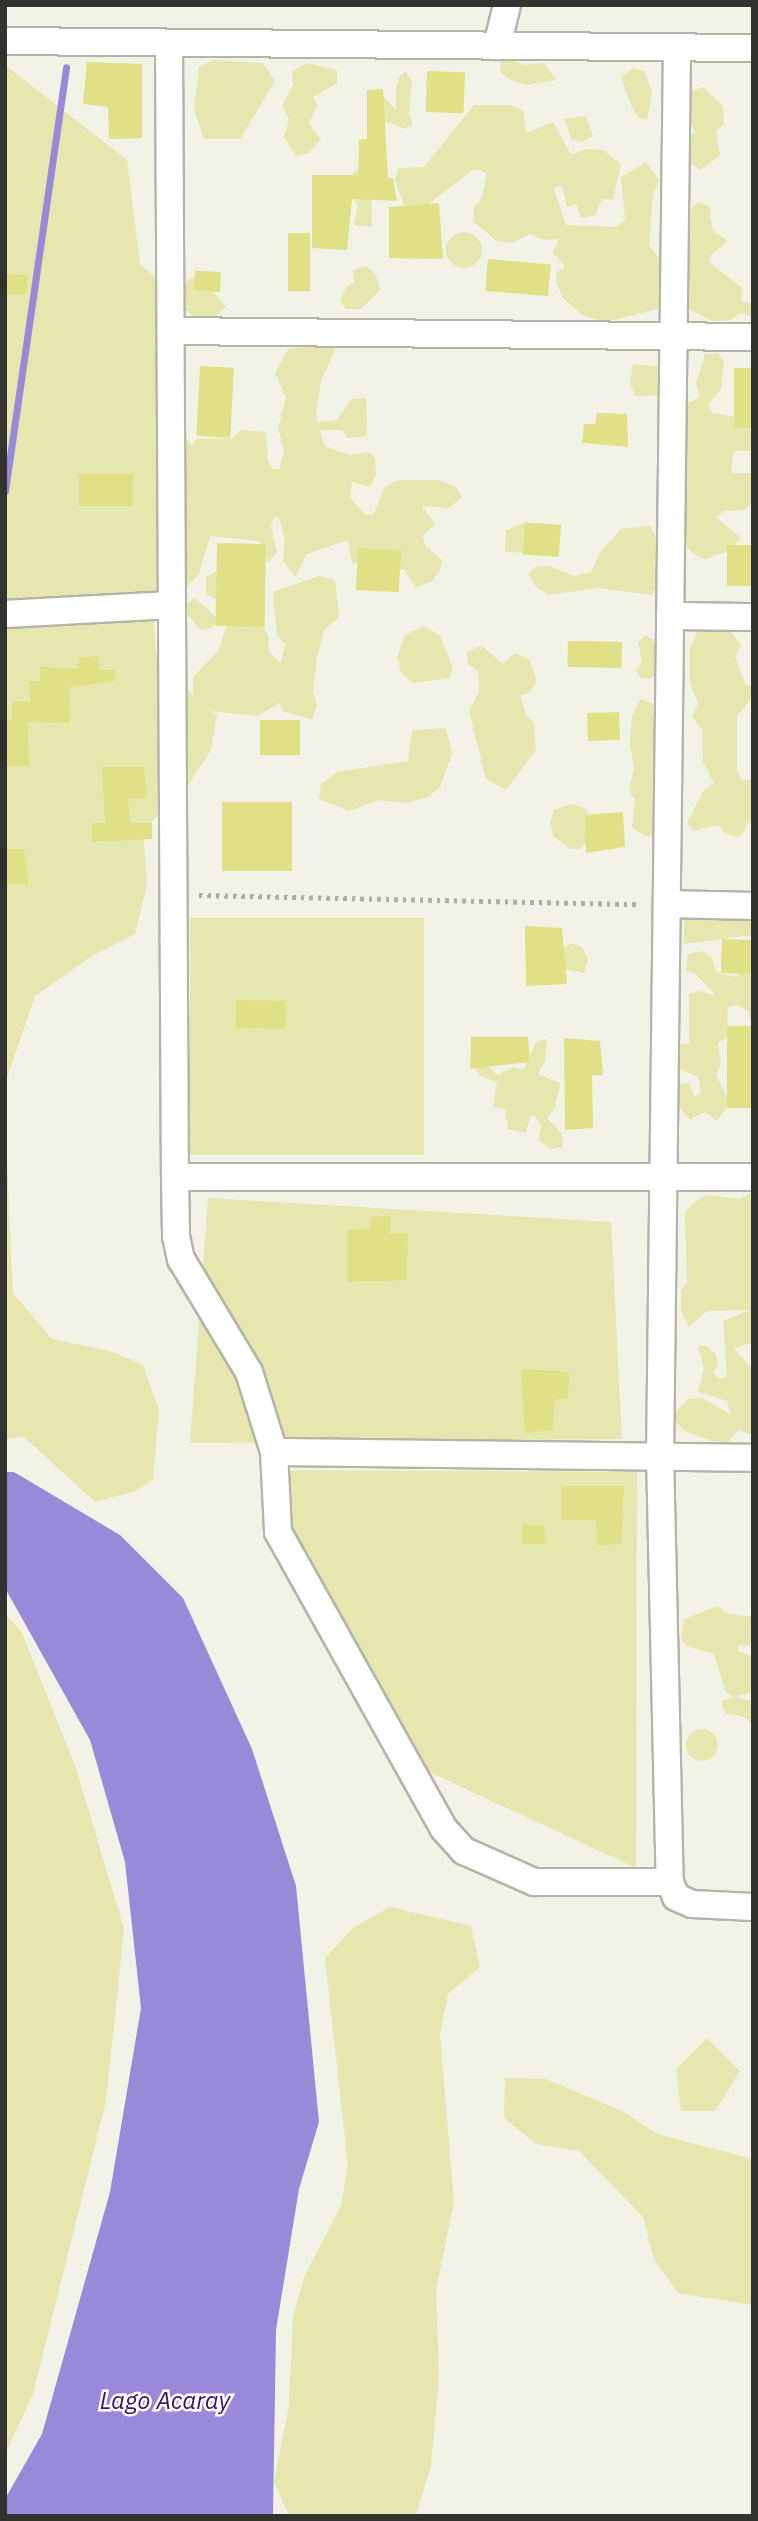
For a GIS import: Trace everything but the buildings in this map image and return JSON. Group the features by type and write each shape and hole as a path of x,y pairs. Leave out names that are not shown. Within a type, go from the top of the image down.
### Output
{"street":[{"path":"497,46 507,5"},
{"path":"5,41 753,48"},
{"path":"169,43 175,1177 176,1236 181,1259 245,1363 274,1452 278,1532 444,1829 464,1851 534,1882 670,1882"},
{"path":"677,47 660,1454 670,1882 676,1897 692,1903 753,1907"},
{"path":"171,331 753,337"},
{"path":"5,614 172,605"},
{"path":"670,616 753,617"},
{"path":"667,904 753,906"},
{"path":"175,1177 664,1174 753,1177"},
{"path":"274,1452 660,1454 753,1458"}],"path":[{"path":"173,894 667,904"}],"green space":[{"path":"508,59 525,65 544,63 556,80 526,85 511,80 501,73 500,61"},
{"path":"213,60 263,63 275,81 240,139 204,139 194,110 199,67"},
{"path":"307,63 337,70 337,83 313,97 317,105 309,124 321,139 309,153 296,156 284,137 289,120 282,105 293,86 292,71"},
{"path":"5,65 127,160 140,264 169,289 166,410 192,446 196,439 233,438 240,430 266,432 268,461 272,469 279,469 284,451 278,428 286,398 275,373 288,349 332,344 335,350 321,381 317,422 337,420 352,399 366,398 367,436 348,438 342,430 320,430 325,446 349,455 369,452 375,458 376,475 370,487 352,482 350,497 357,506 366,515 374,514 385,486 399,480 438,480 456,487 462,497 449,508 422,506 435,524 423,536 425,545 442,560 440,571 431,582 416,587 404,570 366,559 352,564 348,540 307,554 295,577 283,561 285,540 279,517 274,517 271,526 277,552 268,563 259,541 210,536 199,574 154,622 156,653 193,696 193,677 218,651 230,617 224,603 206,594 206,576 225,569 268,635 269,652 281,663 285,644 277,635 273,592 319,576 335,580 339,617 324,630 317,657 313,692 317,705 312,719 284,712 279,703 258,716 212,711 217,715 211,750 180,797 143,829 147,885 135,934 92,956 35,996 5,1084"},
{"path":"633,68 644,71 652,92 647,120 639,118 631,105 621,77"},
{"path":"406,72 412,81 409,114 413,124 406,129 384,121 379,91 396,110 396,89 400,75"},
{"path":"703,87 723,106 724,124 716,131 720,155 701,170 689,162 688,139 695,131 689,121 688,92"},
{"path":"474,105 510,105 523,110 526,133 553,122 571,155 585,149 603,150 621,164 613,200 602,199 595,215 581,218 576,204 567,207 562,185 554,189 566,225 617,227 625,219 621,177 646,162 659,180 653,195 649,245 666,268 668,290 657,309 606,322 584,316 564,299 556,283 557,272 565,267 553,252 559,239 544,240 529,234 513,243 497,241 474,222 474,207 482,198 487,173 474,169 418,212 407,212 395,181 398,168 424,167"},
{"path":"586,116 593,136 583,142 572,140 564,119"},
{"path":"359,169 371,191 372,227 354,225 358,206 351,195 353,173"},
{"path":"698,202 709,206 713,231 728,241 711,255 709,262 742,288 741,302 753,303 753,317 740,313 731,320 712,321 686,308 685,254 691,239 685,228 687,212"},
{"path":"464,232 477,237 482,250 477,263 464,268 451,263 446,250 451,237"},
{"path":"366,266 376,275 380,290 361,309 346,309 340,301 346,287 355,282 353,270"},
{"path":"200,275 226,307 212,319 196,318 186,310 181,293 188,279"},
{"path":"705,354 718,354 724,362 721,389 708,405 712,413 742,418 753,406 753,451 734,451 731,473 753,473 753,503 745,510 724,511 716,517 741,538 731,550 706,559 696,556 678,538 687,521 680,455 686,443 680,407 700,397 696,383"},
{"path":"633,364 660,367 665,379 663,395 635,396 630,383"},
{"path":"527,522 535,533 537,553 505,552 506,530"},
{"path":"650,526 660,544 654,562 658,584 652,595 598,588 549,595 536,587 529,574 535,567 550,566 574,576 591,572 600,553 621,529"},
{"path":"195,598 220,620 212,628 201,630 186,613 187,604"},
{"path":"424,626 440,636 453,668 449,678 413,683 401,673 397,657 405,635"},
{"path":"714,627 729,629 741,645 735,657 745,684 753,686 753,697 737,716 737,769 742,781 753,778 753,825 749,822 740,837 725,834 719,825 693,831 687,823 703,791 714,783 703,762 702,730 692,717 698,703 690,684 690,649 698,630"},
{"path":"645,635 654,641 656,650 656,672 651,679 641,678 636,671 642,662 638,642"},
{"path":"482,646 503,664 515,653 530,660 537,682 527,694 520,695 526,715 534,723 536,750 506,790 486,779 469,711 479,692 478,671 468,664 467,651"},
{"path":"641,699 657,705 655,835 644,836 632,827 635,799 629,791 634,768 630,745 632,716"},
{"path":"446,728 452,754 440,787 427,798 403,803 379,800 349,811 319,799 321,784 337,772 408,761 412,730"},
{"path":"571,804 587,809 588,841 580,849 570,849 554,837 550,823 554,810"},
{"path":"704,915 753,920 753,935 684,944 684,921"},
{"path":"190,918 424,918 424,1155 190,1155"},
{"path":"570,943 582,947 588,959 584,973 564,969 562,950"},
{"path":"702,951 712,958 716,972 736,977 744,970 753,972 753,1029 748,1011 737,1005 728,1007 727,1037 718,1043 721,1063 716,1075 730,1103 717,1121 705,1112 690,1119 672,1099 676,1085 689,1083 694,1096 701,1093 698,1077 672,1065 674,1053 681,1044 689,1044 689,994 699,991 716,996 696,974 686,971 688,954"},
{"path":"547,1039 545,1061 538,1074 560,1083 555,1108 547,1118 562,1134 563,1147 550,1149 539,1140 541,1126 535,1116 530,1116 526,1133 508,1129 505,1109 493,1107 497,1082 480,1076 473,1066 484,1064 498,1075 512,1067 523,1070 537,1041"},
{"path":"5,1117 13,1293 52,1339 113,1352 143,1365 159,1410 153,1480 138,1490 95,1502 24,1437 5,1439"},
{"path":"751,1193 753,1342 734,1349 753,1369 753,1435 738,1430 728,1442 712,1441 685,1431 675,1421 675,1413 688,1399 702,1398 731,1415 727,1401 698,1392 704,1368 698,1346 707,1346 716,1354 718,1367 713,1371 718,1379 727,1377 723,1321 750,1310 707,1311 689,1327 681,1311 681,1290 687,1283 685,1213 694,1202 707,1195 740,1199"},
{"path":"208,1198 611,1222 622,1439 190,1443"},
{"path":"261,1470 637,1472 636,1868 425,1770 262,1483"},
{"path":"718,1606 725,1613 753,1617 753,1645 738,1646 738,1651 753,1657 753,1692 734,1697 753,1701 753,1725 744,1717 725,1713 721,1702 733,1697 725,1690 714,1654 686,1646 681,1638 684,1619"},
{"path":"5,1613 22,1633 76,1768 124,1929 106,2101 33,2394 5,2454"},
{"path":"702,1729 713,1734 718,1745 713,1756 702,1761 691,1756 686,1745 691,1734"},
{"path":"390,1907 471,1926 480,1967 448,1994 440,2034 454,2202 436,2290 439,2378 431,2465 416,2516 289,2516 274,2482 289,2405 293,2318 304,2277 341,2206 348,2165 325,1958 353,1928"},
{"path":"707,2038 740,2071 715,2111 681,2111 676,2069"},
{"path":"505,2078 546,2079 624,2112 657,2134 753,2159 753,2305 678,2293 654,2259 643,2217 579,2151 536,2144 504,2118"}],"water":[{"name":"Lago Acaray","path":"5,1472 14,1472 120,1535 183,1598 252,1749 296,1886 319,2122 299,2189 276,2330 273,2516 5,2516 5,2499 42,2434 110,2192 141,2008 125,1862 90,1740 5,1588"}],"waterway":[{"path":"5,491 66,67"}]}
